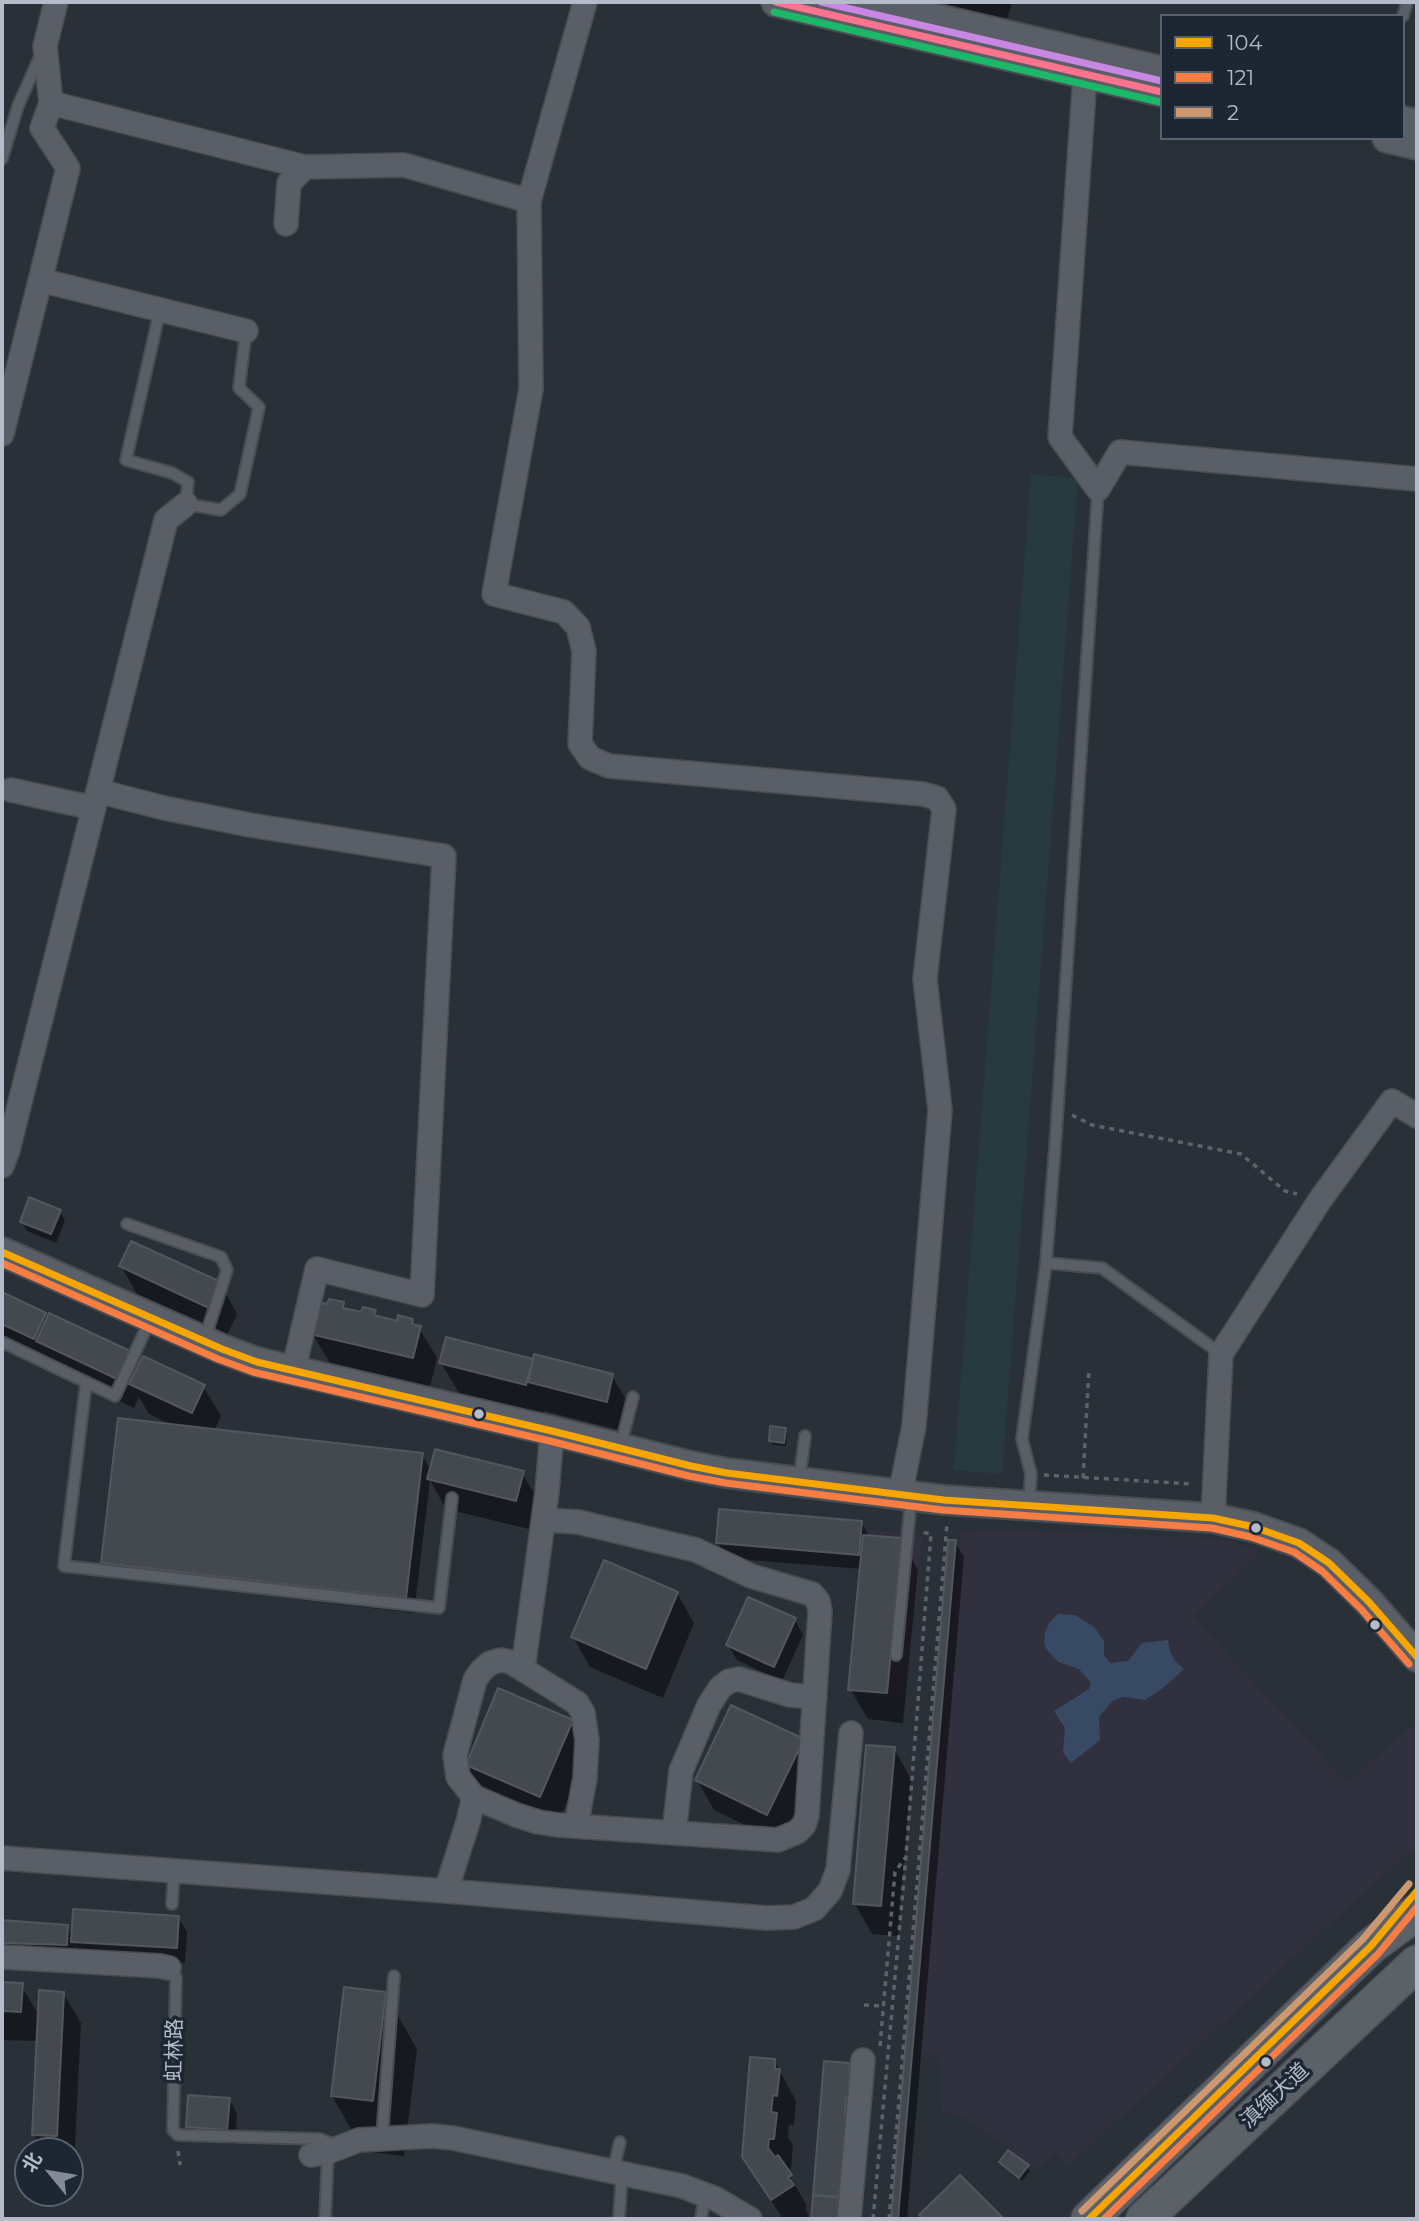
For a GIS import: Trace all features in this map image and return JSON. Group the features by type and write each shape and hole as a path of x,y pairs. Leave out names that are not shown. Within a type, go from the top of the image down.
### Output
{"main road":[{"path":"1371,1946 1417,1891"},
{"name":"滇缅大道","path":"1089,2219 1371,1946 1417,1912"},
{"name":"滇缅大道","path":"1144,2219 1413,1965"}],"street":[{"path":"2,434 68,168 42,128 51,103 45,46 55,2"},
{"path":"585,2 529,201 531,388 494,594 564,611 578,627 584,651 580,744 590,758 609,766 923,794 937,798 944,809 925,979 940,1110 906,1495"},
{"path":"776,2 1160,92"},
{"path":"865,2 1160,71"},
{"path":"1085,76 1059,437 1098,489 1120,452 1417,479"},
{"path":"51,103 305,167 404,166 529,201"},
{"path":"1396,140 1417,145"},
{"path":"286,224 289,183 305,167"},
{"path":"40,280 246,331"},
{"path":"2,1166 166,520 186,504"},
{"path":"10,790 164,808 250,825 444,856 422,1295 317,1269 293,1372"},
{"path":"1213,1518 1220,1354 1320,1200 1392,1101 1417,1116"},
{"path":"2,1252 257,1362 691,1466 949,1500 1213,1518 1254,1527 1299,1542 1339,1573 1369,1602 1417,1657"},
{"path":"523,1669 544,1520 552,1431"},
{"path":"544,1520 578,1522 696,1550 751,1576 812,1594 818,1601 820,1611 807,1816 804,1825 797,1832 778,1840 576,1826 538,1822 474,1797 458,1777 455,1755 475,1681 490,1663 512,1662 577,1703 583,1713 587,1740 585,1778 576,1826"},
{"path":"674,1833 681,1771 709,1706 720,1688 729,1681 738,1679 790,1695 815,1697"},
{"path":"2,1858 446,1891 766,1919 794,1917 814,1909 830,1891 838,1870 851,1732"},
{"path":"446,1891 474,1797"},
{"name":"虹林路","path":"2,1957 160,1965 169,1968"},
{"path":"849,2219 872,2057"},
{"name":"虹林路","path":"327,2151 359,2140 432,2136 453,2138 682,2186 736,2209 750,2219"}],"lane":[{"path":"2,159 18,106 45,46"},
{"path":"160,310 126,460 172,473 188,482 186,504 220,510 240,494 259,407 239,388 246,331"},
{"path":"1028,1505 1031,1474 1022,1439 1046,1263 1098,489"},
{"path":"127,1224 222,1257 227,1270 204,1341"},
{"path":"1046,1263 1102,1268 1220,1354"},
{"path":"2,1342 116,1396 152,1318"},
{"path":"86,1383 64,1566 439,1608 452,1498"},
{"path":"620,1448 633,1397"},
{"path":"799,1482 804,1436"},
{"path":"896,1655 906,1495"},
{"path":"172,1904 174,1871"},
{"name":"虹林路","path":"169,1968 176,1977 173,2130 177,2135 231,2133 320,2139 327,2151"},
{"path":"382,2138 394,1976"},
{"path":"619,2219 617,2172 620,2142"},
{"path":"325,2219 327,2151"},
{"path":"701,2219 705,2195"}],"path":[{"path":"1057,1108 1092,1125 1241,1154 1285,1191 1320,1200"},
{"path":"1083,1478 1089,1369"},
{"path":"1031,1474 1216,1485"},
{"path":"889,2219 949,1500"},
{"path":"873,2219 906,1856 931,1534 917,1532"},
{"path":"872,2057 883,2006 895,1872 906,1856"},
{"path":"864,2005 883,2006"}],"shaded area":[{"path":"863,1530 922,1536 906,1697 847,1691"},
{"path":"999,1531 1199,1537 1227,1540 1260,1552 1193,1617 1347,1783 1417,1721 1417,1846 1068,2166 1055,2153 1035,2171 1012,2150 963,2117 941,2112 940,2057 917,2053 932,1826 961,1533"}],"green space":[{"path":"1031,474 1078,478 1002,1474 954,1470"}],"water":[{"path":"1058,1614 1075,1615 1094,1627 1104,1641 1104,1655 1110,1663 1128,1661 1142,1643 1168,1640 1175,1661 1184,1669 1145,1700 1123,1697 1112,1701 1099,1717 1100,1740 1071,1763 1063,1752 1065,1728 1054,1711 1089,1689 1091,1683 1079,1669 1058,1662 1046,1649 1045,1632"}],"building":[{"path":"29,1197 61,1210 51,1234 20,1222"},
{"path":"131,1241 221,1282 209,1308 119,1266"},
{"path":"2,1292 46,1313 34,1339 2,1324"},
{"path":"329,1299 344,1302 343,1308 361,1312 363,1307 376,1310 374,1315 397,1321 398,1315 413,1319 412,1324 421,1326 413,1358 310,1334 318,1302 327,1304"},
{"path":"49,1313 130,1351 117,1379 36,1341"},
{"path":"446,1337 533,1359 526,1385 439,1363"},
{"path":"534,1354 613,1374 607,1402 528,1382"},
{"path":"143,1356 205,1385 192,1413 129,1384"},
{"path":"118,1418 423,1453 406,1598 101,1563"},
{"path":"770,1426 786,1428 784,1443 769,1441"},
{"path":"435,1449 524,1471 516,1501 427,1479"},
{"path":"719,1509 862,1521 859,1555 716,1543"},
{"path":"863,1535 902,1538 887,1693 848,1690"},
{"path":"948,1540 956,1540 898,2219 891,2219"},
{"path":"604,1560 678,1592 646,1669 571,1637"},
{"path":"748,1597 796,1618 774,1667 726,1645"},
{"path":"498,1688 573,1720 540,1797 466,1765"},
{"path":"731,1705 804,1739 767,1815 695,1780"},
{"path":"866,1745 895,1747 881,1906 853,1904"},
{"path":"73,1909 179,1916 177,1948 71,1942"},
{"path":"2,1920 68,1925 67,1945 2,1943"},
{"path":"2,1982 23,1983 21,2012 2,2011"},
{"path":"344,1987 386,1992 373,2101 331,2096"},
{"path":"39,1990 64,1992 57,2136 32,2135"},
{"path":"750,2057 775,2059 775,2069 780,2069 777,2096 773,2095 771,2112 777,2113 774,2139 769,2139 768,2148 775,2157 778,2155 792,2175 788,2177 794,2185 771,2200 742,2157"},
{"path":"824,2061 850,2063 849,2074 852,2074 850,2098 846,2098 845,2116 849,2116 842,2163 845,2164 843,2189 839,2188 838,2197 813,2195"},
{"path":"188,2095 230,2098 227,2130 186,2127"},
{"path":"1008,2150 1029,2165 1019,2178 999,2162"},
{"path":"960,2175 1004,2219 923,2219 919,2215"},
{"path":"813,2195 842,2198 840,2219 811,2219"}],"transit line":[{"path":"776,2 1160,92"},
{"path":"821,2 1160,81"},
{"path":"774,12 1160,102"},
{"name":"104","path":"2,1252 257,1362 691,1466 727,1473 944,1500 1213,1518 1254,1527 1299,1543 1329,1563 1369,1602 1417,1657"},
{"name":"121","path":"2,1263 253,1372 689,1476 943,1510 1212,1528 1251,1537 1294,1552 1322,1571 1361,1609 1409,1664"},
{"name":"2","path":"1082,2211 1363,1939 1409,1884"},
{"name":"104","path":"1089,2219 1371,1946 1417,1891"},
{"name":"121","path":"1104,2219 1378,1954 1417,1907"}]}
